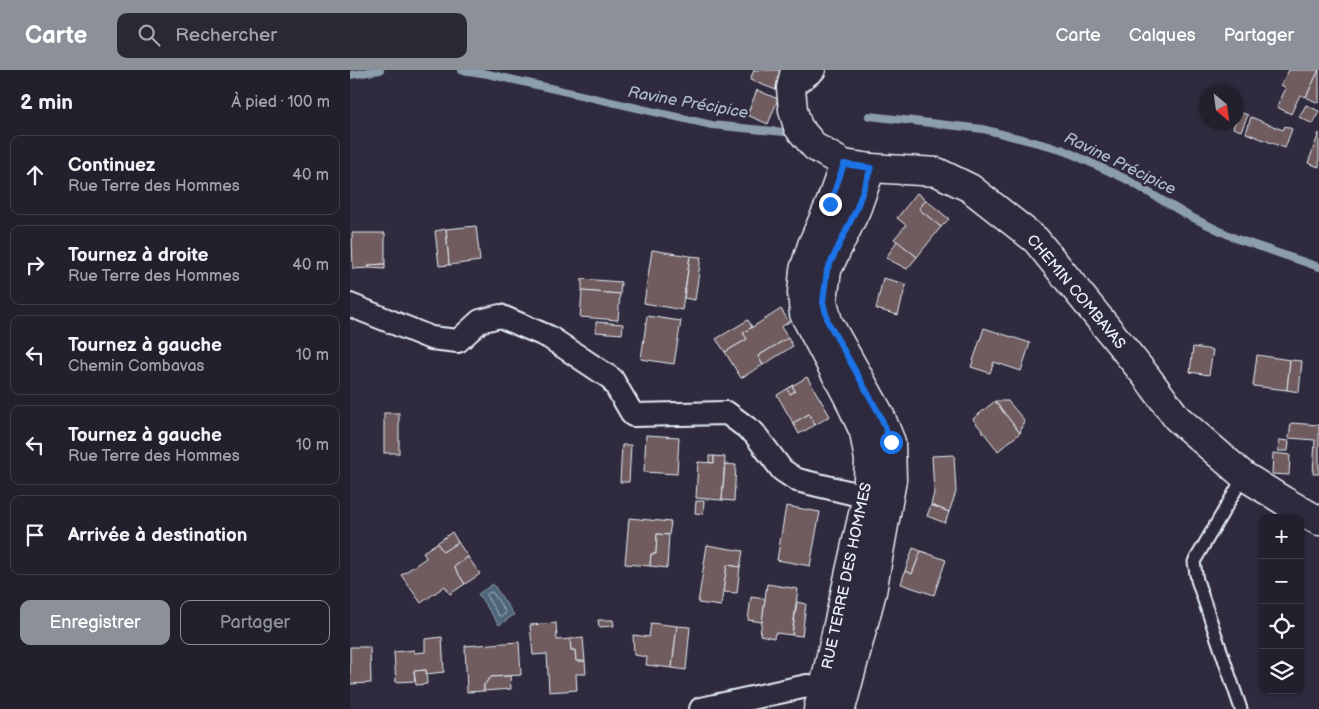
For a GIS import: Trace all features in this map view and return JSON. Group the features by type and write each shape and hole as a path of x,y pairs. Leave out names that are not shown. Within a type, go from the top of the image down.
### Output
{"street":[{"path":"793,79 814,70"},
{"name":"CHEMIN COMBAVAS","path":"793,79 793,110 798,127 815,146 844,164 871,168 937,172 970,188 1036,240 1146,376 1177,418 1244,476 1319,521"},
{"name":"RUE TERRE DES HOMMES","path":"832,700 872,592 878,496 868,460 864,432 848,397 804,314 802,293 804,270 844,164"},
{"name":"RUE TERRE DES HOMMES","path":"871,168 856,210 827,270 823,302 828,322 880,415 891,442 892,480 878,496"},
{"path":"350,304 431,338 458,341 480,321 500,316 549,337 612,379 633,415 727,413 754,433 782,470 797,480 878,496"},
{"path":"701,709 807,686 832,700"}],"lane":[{"path":"1241,709 1196,580 1194,562 1244,476"}],"water":[{"path":"493,584 514,615 499,625 478,594"}],"building":[{"path":"754,70 784,70 776,90 750,80"},
{"path":"1289,70 1319,70 1306,97 1300,95 1291,114 1277,107 1286,88 1281,85"},
{"path":"1319,70 1319,101 1318,103 1306,97"},
{"path":"757,90 778,99 768,124 747,115"},
{"path":"1306,105 1319,111 1313,124 1299,117"},
{"path":"1244,114 1248,115 1244,124"},
{"path":"1251,117 1283,130 1285,126 1292,129 1285,148 1246,133"},
{"path":"1319,133 1319,167 1308,163"},
{"path":"917,193 926,200 919,209 941,227 917,257 894,239 906,225 897,218"},
{"path":"926,200 949,219 941,227 919,209"},
{"path":"476,226 480,261 449,265 446,229"},
{"path":"446,229 449,265 439,266 435,231"},
{"path":"352,233 385,233 385,264 353,269"},
{"path":"897,241 917,257 907,269 886,258"},
{"path":"652,250 690,256 682,310 644,303"},
{"path":"690,256 701,257 695,300 684,298"},
{"path":"385,264 385,269 369,268 369,265"},
{"path":"883,278 906,284 898,315 876,309"},
{"path":"582,279 621,282 620,294 582,291"},
{"path":"582,291 620,294 618,320 580,317"},
{"path":"781,309 789,322 781,327 788,338 758,356 763,365 741,378 725,352 747,339 743,333"},
{"path":"647,316 681,321 674,364 641,359"},
{"path":"748,320 752,327 743,333 747,339 725,352 716,339"},
{"path":"596,322 623,324 622,334 596,332"},
{"path":"984,328 1030,343 1021,371 994,362 990,373 971,367"},
{"path":"788,338 793,346 763,365 758,356"},
{"path":"1193,347 1213,350 1209,375 1190,372"},
{"path":"1257,355 1290,360 1287,390 1253,386"},
{"path":"1290,360 1302,361 1299,392 1287,390"},
{"path":"807,377 830,416 815,425 809,414 793,423 777,395 787,389 790,394 795,391 792,386"},
{"path":"792,386 795,391 790,394 787,389"},
{"path":"995,401 1020,433 998,451 973,419"},
{"path":"995,401 1008,401 1024,420 1020,433"},
{"path":"384,413 399,413 399,453 384,453"},
{"path":"809,414 815,425 799,434 793,423"},
{"path":"1291,423 1319,425 1319,474 1313,474 1315,440 1289,438"},
{"path":"646,435 679,437 677,474 644,472"},
{"path":"1279,440 1289,441 1288,451 1278,451"},
{"path":"622,445 631,445 629,482 620,482"},
{"path":"1273,453 1290,455 1289,475 1272,474"},
{"path":"954,455 956,492 949,512 931,505 934,493 932,456"},
{"path":"709,456 714,456 714,463 709,463"},
{"path":"714,456 725,457 722,500 696,498 698,462 714,463"},
{"path":"725,464 736,465 734,501 722,500"},
{"path":"696,501 704,501 703,514 695,513"},
{"path":"931,505 949,512 945,523 927,516"},
{"path":"786,506 820,512 810,566 777,560"},
{"path":"629,518 671,522 669,535 657,534 656,554 651,554 650,566 625,564"},
{"path":"452,532 458,542 443,552 437,543"},
{"path":"657,534 669,535 667,568 650,566 651,554 656,554"},
{"path":"458,542 468,557 454,567 465,584 450,594 445,586 421,603 401,575 426,558 423,552 437,543 443,552"},
{"path":"707,545 743,551 740,567 727,565 721,606 698,603"},
{"path":"913,548 921,551 912,574 905,571"},
{"path":"921,551 946,560 934,595 901,584 905,571 912,574"},
{"path":"468,557 480,574 465,584 454,567"},
{"path":"727,565 740,567 737,593 723,592"},
{"path":"767,584 798,589 792,635 775,633 774,638 760,635"},
{"path":"751,597 765,599 762,622 748,620"},
{"path":"797,602 806,604 802,636 792,635"},
{"path":"598,620 613,620 614,626 599,627"},
{"path":"556,623 557,640 570,639 571,650 575,650 576,661 585,661 586,674 576,674 577,690 549,692 547,654 533,655 530,625"},
{"path":"651,623 677,626 672,668 646,665 647,657 634,655 633,635 649,637"},
{"path":"677,626 690,627 686,670 672,668"},
{"path":"442,637 444,672 426,674 426,670 414,671 415,681 396,682 394,652 414,650 414,653 425,652 425,639"},
{"path":"583,638 585,661 576,661 575,650 571,650 570,639"},
{"path":"519,642 521,675 491,677 484,685 484,691 467,692 465,646"},
{"path":"350,647 370,647 371,683 350,684"},
{"path":"426,670 427,684 416,685 414,671"},
{"path":"510,676 511,689 484,691 484,685 491,677"}],"waterway":[{"name":"Ravine Précipice","path":"350,75 380,70"},
{"name":"Ravine Précipice","path":"462,70 488,74 712,125 794,133"},
{"name":"Ravine Précipice","path":"869,116 983,129 1061,149 1126,179 1187,215 1237,239 1319,267"}],"route":[{"path":"830,204 844,164 871,168 856,210 827,270 823,302 828,322 880,415 891,442"}]}
